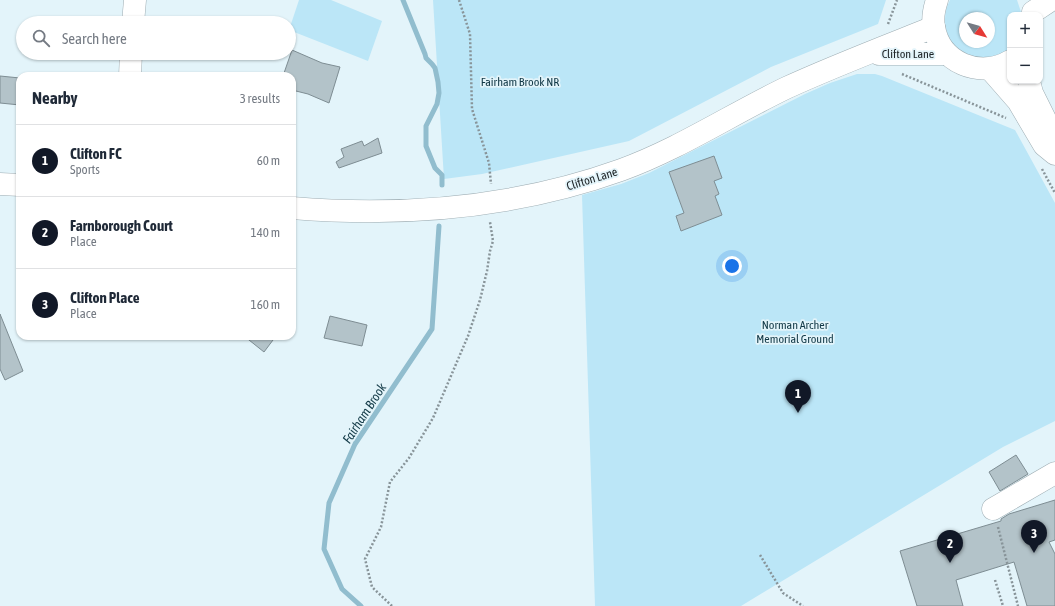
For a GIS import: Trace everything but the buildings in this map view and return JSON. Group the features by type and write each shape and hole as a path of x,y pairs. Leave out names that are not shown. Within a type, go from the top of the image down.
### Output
{"street":[{"path":"134,16 135,0"},
{"path":"937,0 933,14 934,27 938,42 947,54 960,64 974,69 990,69 1007,62"},
{"path":"1031,9 1051,0"},
{"name":"Clifton Lane","path":"296,208 394,211 458,207 491,195 552,191 629,167 676,146 784,89 934,27"},
{"name":"Clifton Lane","path":"868,54 947,54"},
{"path":"130,72 131,60"},
{"path":"990,69 1018,101 1044,145 1055,154"},
{"path":"1030,84 1032,93 1054,138 1055,144"},
{"path":"0,184 16,185"},
{"path":"993,509 1055,473"}],"path":[{"path":"392,606 372,587 365,559 381,528 390,482 409,458 433,418 468,336 480,300 493,241 489,224 491,195 489,163 472,109 470,34 459,0"},
{"path":"886,29 897,0"},
{"path":"896,72 1010,120"},
{"path":"993,509 1018,606"},
{"path":"760,555 783,593 802,606"},
{"path":"995,580 1003,606"}],"green space":[{"path":"299,0 331,0 382,21 368,61 296,33 296,16 294,16"},
{"name":"Fairham Brook NR","path":"433,0 886,0 878,24 771,67 629,141 482,174 444,179"},
{"path":"950,0 1017,0 1021,12 1007,12 1007,50 999,55 980,58 969,56 960,51 954,45 946,28 946,9"},
{"name":"Norman Archer Memorial Ground","path":"857,74 875,74 882,76 1015,130 1055,203 1055,421 1003,447 741,606 595,606 582,195 621,184 649,173 805,94 830,83"}],"waterway":[{"name":"Fairham Brook","path":"403,0 426,58 435,68 438,82 439,93 437,104 426,126 426,146 435,168 442,175 442,185"},
{"name":"Fairham Brook","path":"361,606 342,589 324,549 329,503 355,444 432,329 439,226"}],"place":[{"name":"Clifton FC","path":"798,413"},
{"name":"Clifton Place","path":"1034,553"},
{"name":"Farnborough Court","path":"950,563"}]}
